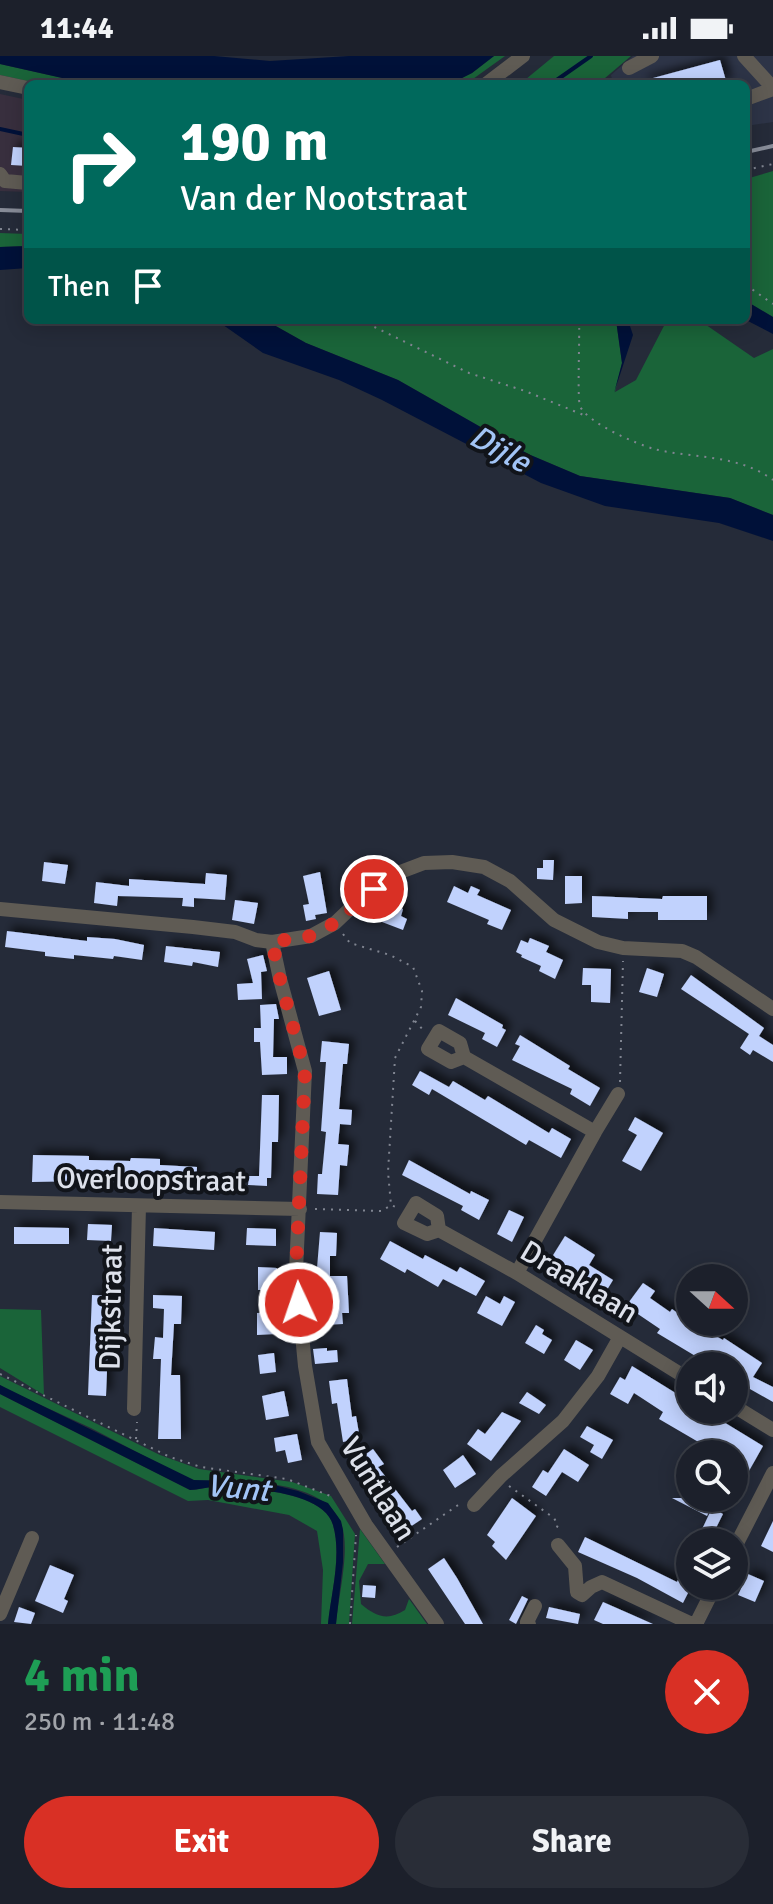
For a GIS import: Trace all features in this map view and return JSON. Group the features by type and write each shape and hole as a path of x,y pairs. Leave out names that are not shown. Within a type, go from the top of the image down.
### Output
{"street":[{"path":"491,80 523,56"},
{"path":"629,68 652,56"},
{"path":"744,56 773,88 750,97"},
{"path":"0,82 24,87"},
{"path":"0,174 5,181 24,183"},
{"path":"0,909 207,928 272,942 311,936 335,923 395,874 424,863 452,862 484,867 510,881 554,920 598,942 623,948 682,951 696,957 773,1009"},
{"name":"Vuntlaan","path":"272,942 305,1071 296,1271 305,1366 318,1442 343,1489 437,1624"},
{"path":"464,1057 595,1132"},
{"path":"517,1273 618,1094"},
{"name":"Overloopstraat","path":"0,1202 300,1209"},
{"name":"Draaklaan","path":"410,1213 416,1203 437,1216 439,1230 517,1273 676,1371"},
{"name":"Dijkstraat","path":"134,1409 139,1206"},
{"path":"474,1505 498,1479 563,1421 598,1376 620,1337"},
{"path":"748,1415 773,1430"},
{"path":"745,1528 773,1473"},
{"path":"0,1614 32,1538"},
{"path":"558,1545 575,1566 602,1582 694,1624 707,1600"},
{"path":"575,1566 577,1592 582,1595 602,1582"},
{"path":"529,1624 527,1622 535,1606"}],"path":[{"path":"750,169 773,164"},
{"path":"0,229 24,230"},
{"path":"750,288 773,304"},
{"path":"368,324 469,373 525,391 586,416 653,449 702,455 758,469 773,480"},
{"path":"579,324 579,403 586,416"},
{"path":"335,923 350,943 390,955 413,967 422,991 421,1007 395,1058 388,1172 391,1205"},
{"path":"618,1094 622,1074 623,948"},
{"path":"300,1209 382,1211 391,1205"},
{"path":"391,1205 410,1213"},
{"path":"0,1374 157,1452 201,1467 299,1482 326,1492 337,1501"},
{"path":"134,1409 137,1419 135,1441"},
{"path":"498,1479 554,1518 558,1525 552,1538 558,1545"},
{"path":"387,1555 461,1503 474,1505"},
{"path":"350,1624 357,1529"}],"shaded area":[{"path":"633,56 773,56 773,122 750,125 750,80 612,80 611,75"},
{"path":"0,94 24,99 24,192 0,191"}],"green space":[{"path":"494,56 505,56 472,80 458,80"},
{"path":"554,56 631,56 603,80 525,80"},
{"path":"0,64 71,80 24,80 0,75"},
{"path":"773,171 773,317 750,303 750,178"},
{"path":"0,233 24,234 24,246 0,247"},
{"path":"272,324 617,324 622,363 615,392 636,380 665,324 705,324 754,358 773,349 773,515 730,498 580,476 528,454 398,380 306,343"},
{"path":"0,1309 41,1310 44,1395 0,1368"},
{"path":"0,1376 160,1455 199,1469 292,1482 331,1496 355,1534 349,1624 336,1624 345,1543 340,1521 330,1507 296,1489 275,1484 194,1481 186,1478 91,1428 8,1390 0,1385"},
{"path":"0,1394 190,1490 214,1487 262,1490 315,1505 327,1514 335,1537 336,1562 328,1624 321,1624 323,1570 317,1531 289,1515 208,1500 188,1501 0,1407"},
{"path":"360,1529 385,1564 368,1564 359,1581 361,1604 377,1615 388,1616 405,1610 409,1599 427,1624 352,1624"}],"water":[{"path":"0,56 214,56 270,61 349,56 494,56 458,80 71,80 0,64"},
{"path":"24,246 24,268 0,270 0,247"},
{"path":"750,303 773,317 773,334 750,322"},
{"name":"Dijle","path":"222,324 272,324 306,343 398,380 528,454 580,476 730,498 773,515 773,541 719,523 605,506 541,483 382,400 339,380 263,353"},
{"path":"617,324 629,324 633,335 614,393 622,363"},
{"path":"0,1385 194,1480 262,1482 328,1503 341,1521 343,1530 336,1624 328,1624 336,1562 333,1525 327,1514 315,1505 262,1490 214,1487 190,1490 0,1394"}],"building":[{"path":"720,60 726,80 646,80"},
{"path":"13,147 24,148 24,166 11,165"},
{"path":"543,860 554,860 553,880 537,879 537,868 543,868"},
{"path":"44,862 68,865 65,884 42,881"},
{"path":"320,872 327,913 315,915 316,919 306,921 303,905 309,904 303,876"},
{"path":"206,873 227,875 225,900 194,898 194,907 182,906 183,898 118,896 117,906 94,903 96,882 129,886 129,879 205,884"},
{"path":"565,876 582,876 582,903 565,904"},
{"path":"454,886 468,893 471,886 480,890 477,895 511,910 502,930 487,924 489,920 447,902"},
{"path":"592,896 662,899 663,896 707,896 707,920 658,920 658,912 628,912 628,919 592,917"},
{"path":"235,900 258,903 254,924 232,920"},
{"path":"389,903 403,909 401,916 407,919 403,930 382,922"},
{"path":"7,931 87,941 87,937 115,939 144,945 142,960 114,956 113,959 74,955 74,959 45,956 45,952 5,947"},
{"path":"530,938 549,946 546,952 563,960 555,979 539,971 541,966 516,952 521,940 528,943"},
{"path":"166,946 220,952 218,967 193,962 192,966 164,962"},
{"path":"263,955 267,971 261,972 262,999 238,1000 237,984 253,983 247,959"},
{"path":"583,968 611,969 610,1003 591,1002 591,985 582,985"},
{"path":"647,968 664,974 657,997 639,992"},
{"path":"329,971 341,1010 319,1016 307,978"},
{"path":"691,975 764,1028 759,1036 773,1045 773,1062 753,1050 750,1055 740,1048 749,1034 681,989"},
{"path":"456,998 503,1025 502,1028 506,1030 497,1047 482,1039 485,1033 448,1015"},
{"path":"276,1004 279,1019 274,1019 273,1057 287,1057 287,1074 262,1075 260,1042 254,1042 254,1028 261,1028 260,1005"},
{"path":"520,1035 600,1088 590,1106 570,1094 572,1089 512,1060 520,1046 515,1044"},
{"path":"322,1041 349,1044 347,1064 343,1064 339,1109 352,1110 351,1125 340,1124 338,1144 349,1145 347,1166 340,1165 338,1195 317,1194 326,1132 321,1131 326,1062 320,1062"},
{"path":"420,1071 449,1087 453,1081 485,1100 488,1096 549,1133 552,1128 571,1139 561,1158 529,1140 526,1145 432,1089 429,1095 412,1085"},
{"path":"262,1095 279,1095 278,1142 272,1142 271,1178 267,1178 267,1186 248,1185 249,1176 259,1176"},
{"path":"635,1117 663,1133 641,1171 622,1161 637,1135 628,1130"},
{"path":"33,1155 89,1156 89,1160 160,1159 160,1165 197,1167 196,1186 32,1182"},
{"path":"409,1160 470,1194 471,1191 489,1200 479,1220 461,1210 463,1206 402,1175"},
{"path":"509,1210 524,1217 512,1242 497,1234"},
{"path":"88,1224 112,1225 111,1241 87,1240"},
{"path":"14,1227 69,1228 69,1244 14,1244"},
{"path":"154,1228 215,1232 214,1250 153,1246"},
{"path":"247,1228 276,1229 276,1246 246,1245"},
{"path":"320,1232 337,1233 336,1256 330,1256 330,1276 347,1276 349,1313 342,1313 343,1324 325,1325 326,1333 312,1333 311,1320 321,1319 317,1268"},
{"path":"565,1236 595,1255 589,1265 613,1280 607,1290 550,1260"},
{"path":"390,1241 423,1259 425,1255 457,1272 460,1267 485,1281 476,1296 443,1279 438,1287 407,1269 405,1273 380,1259"},
{"path":"258,1267 277,1268 277,1290 258,1290"},
{"path":"643,1283 655,1291 650,1298 670,1312 672,1309 676,1312 676,1336 716,1336 745,1352 689,1352 657,1333 660,1329 626,1306"},
{"path":"92,1295 114,1296 113,1321 109,1321 106,1396 88,1395"},
{"path":"153,1295 182,1296 181,1324 174,1324 171,1375 180,1375 181,1439 158,1439 161,1359 153,1359 155,1337 163,1338 164,1309 153,1308"},
{"path":"486,1296 500,1304 504,1296 515,1302 502,1326 477,1313"},
{"path":"278,1312 278,1334 257,1335 257,1313"},
{"path":"536,1325 544,1330 542,1334 552,1340 544,1354 525,1343"},
{"path":"576,1340 593,1350 580,1370 564,1360"},
{"path":"327,1348 327,1351 337,1350 338,1362 315,1364 313,1349"},
{"path":"274,1353 276,1372 260,1374 258,1355"},
{"path":"748,1354 762,1363 753,1377 773,1387 773,1402 748,1388"},
{"path":"632,1366 676,1393 676,1424 727,1424 763,1446 749,1471 748,1440 695,1440 659,1419 663,1412 634,1393 628,1404 610,1394 620,1377 625,1380"},
{"path":"347,1379 352,1417 356,1416 360,1439 343,1442 337,1403 332,1404 329,1381"},
{"path":"284,1391 289,1416 266,1420 262,1396"},
{"path":"527,1392 546,1405 539,1414 519,1403"},
{"path":"502,1412 521,1421 491,1461 467,1444 478,1429 485,1434"},
{"path":"587,1426 613,1440 602,1459 590,1452 594,1445 580,1437"},
{"path":"297,1434 302,1460 288,1463 285,1450 276,1452 274,1438"},
{"path":"373,1449 384,1464 378,1467 412,1511 415,1509 422,1519 404,1531 400,1525 394,1529 376,1501 379,1499 348,1459 361,1450 362,1457"},
{"path":"564,1449 589,1465 578,1482 562,1472 546,1496 532,1487 543,1470 548,1473"},
{"path":"463,1455 476,1474 455,1488 443,1470"},
{"path":"512,1498 536,1516 506,1560 492,1546 495,1542 487,1535"},
{"path":"710,1512 723,1514 716,1528 703,1528"},
{"path":"773,1521 773,1552 761,1546"},
{"path":"585,1537 676,1582 676,1599 637,1578 578,1552"},
{"path":"444,1558 483,1624 465,1624 428,1569"},
{"path":"50,1565 74,1575 64,1599 68,1601 63,1613 35,1601"},
{"path":"748,1574 764,1581 755,1602 748,1599"},
{"path":"363,1585 376,1586 375,1598 362,1597"},
{"path":"522,1596 528,1599 516,1624 509,1620"},
{"path":"603,1602 653,1624 603,1624 594,1620"},
{"path":"19,1607 35,1613 31,1624 14,1622"},
{"path":"549,1607 580,1614 578,1624 546,1618"}],"waterway":[{"path":"557,80 591,56"},
{"path":"0,129 24,134"}],"railway":[{"path":"750,151 773,146"},
{"path":"0,210 24,211"}],"route":[{"path":"299,1303 296,1271 305,1071 272,942 311,936 335,923 374,889"}],"water label":[{"name":"Vunt","path":"238,1488"}]}
